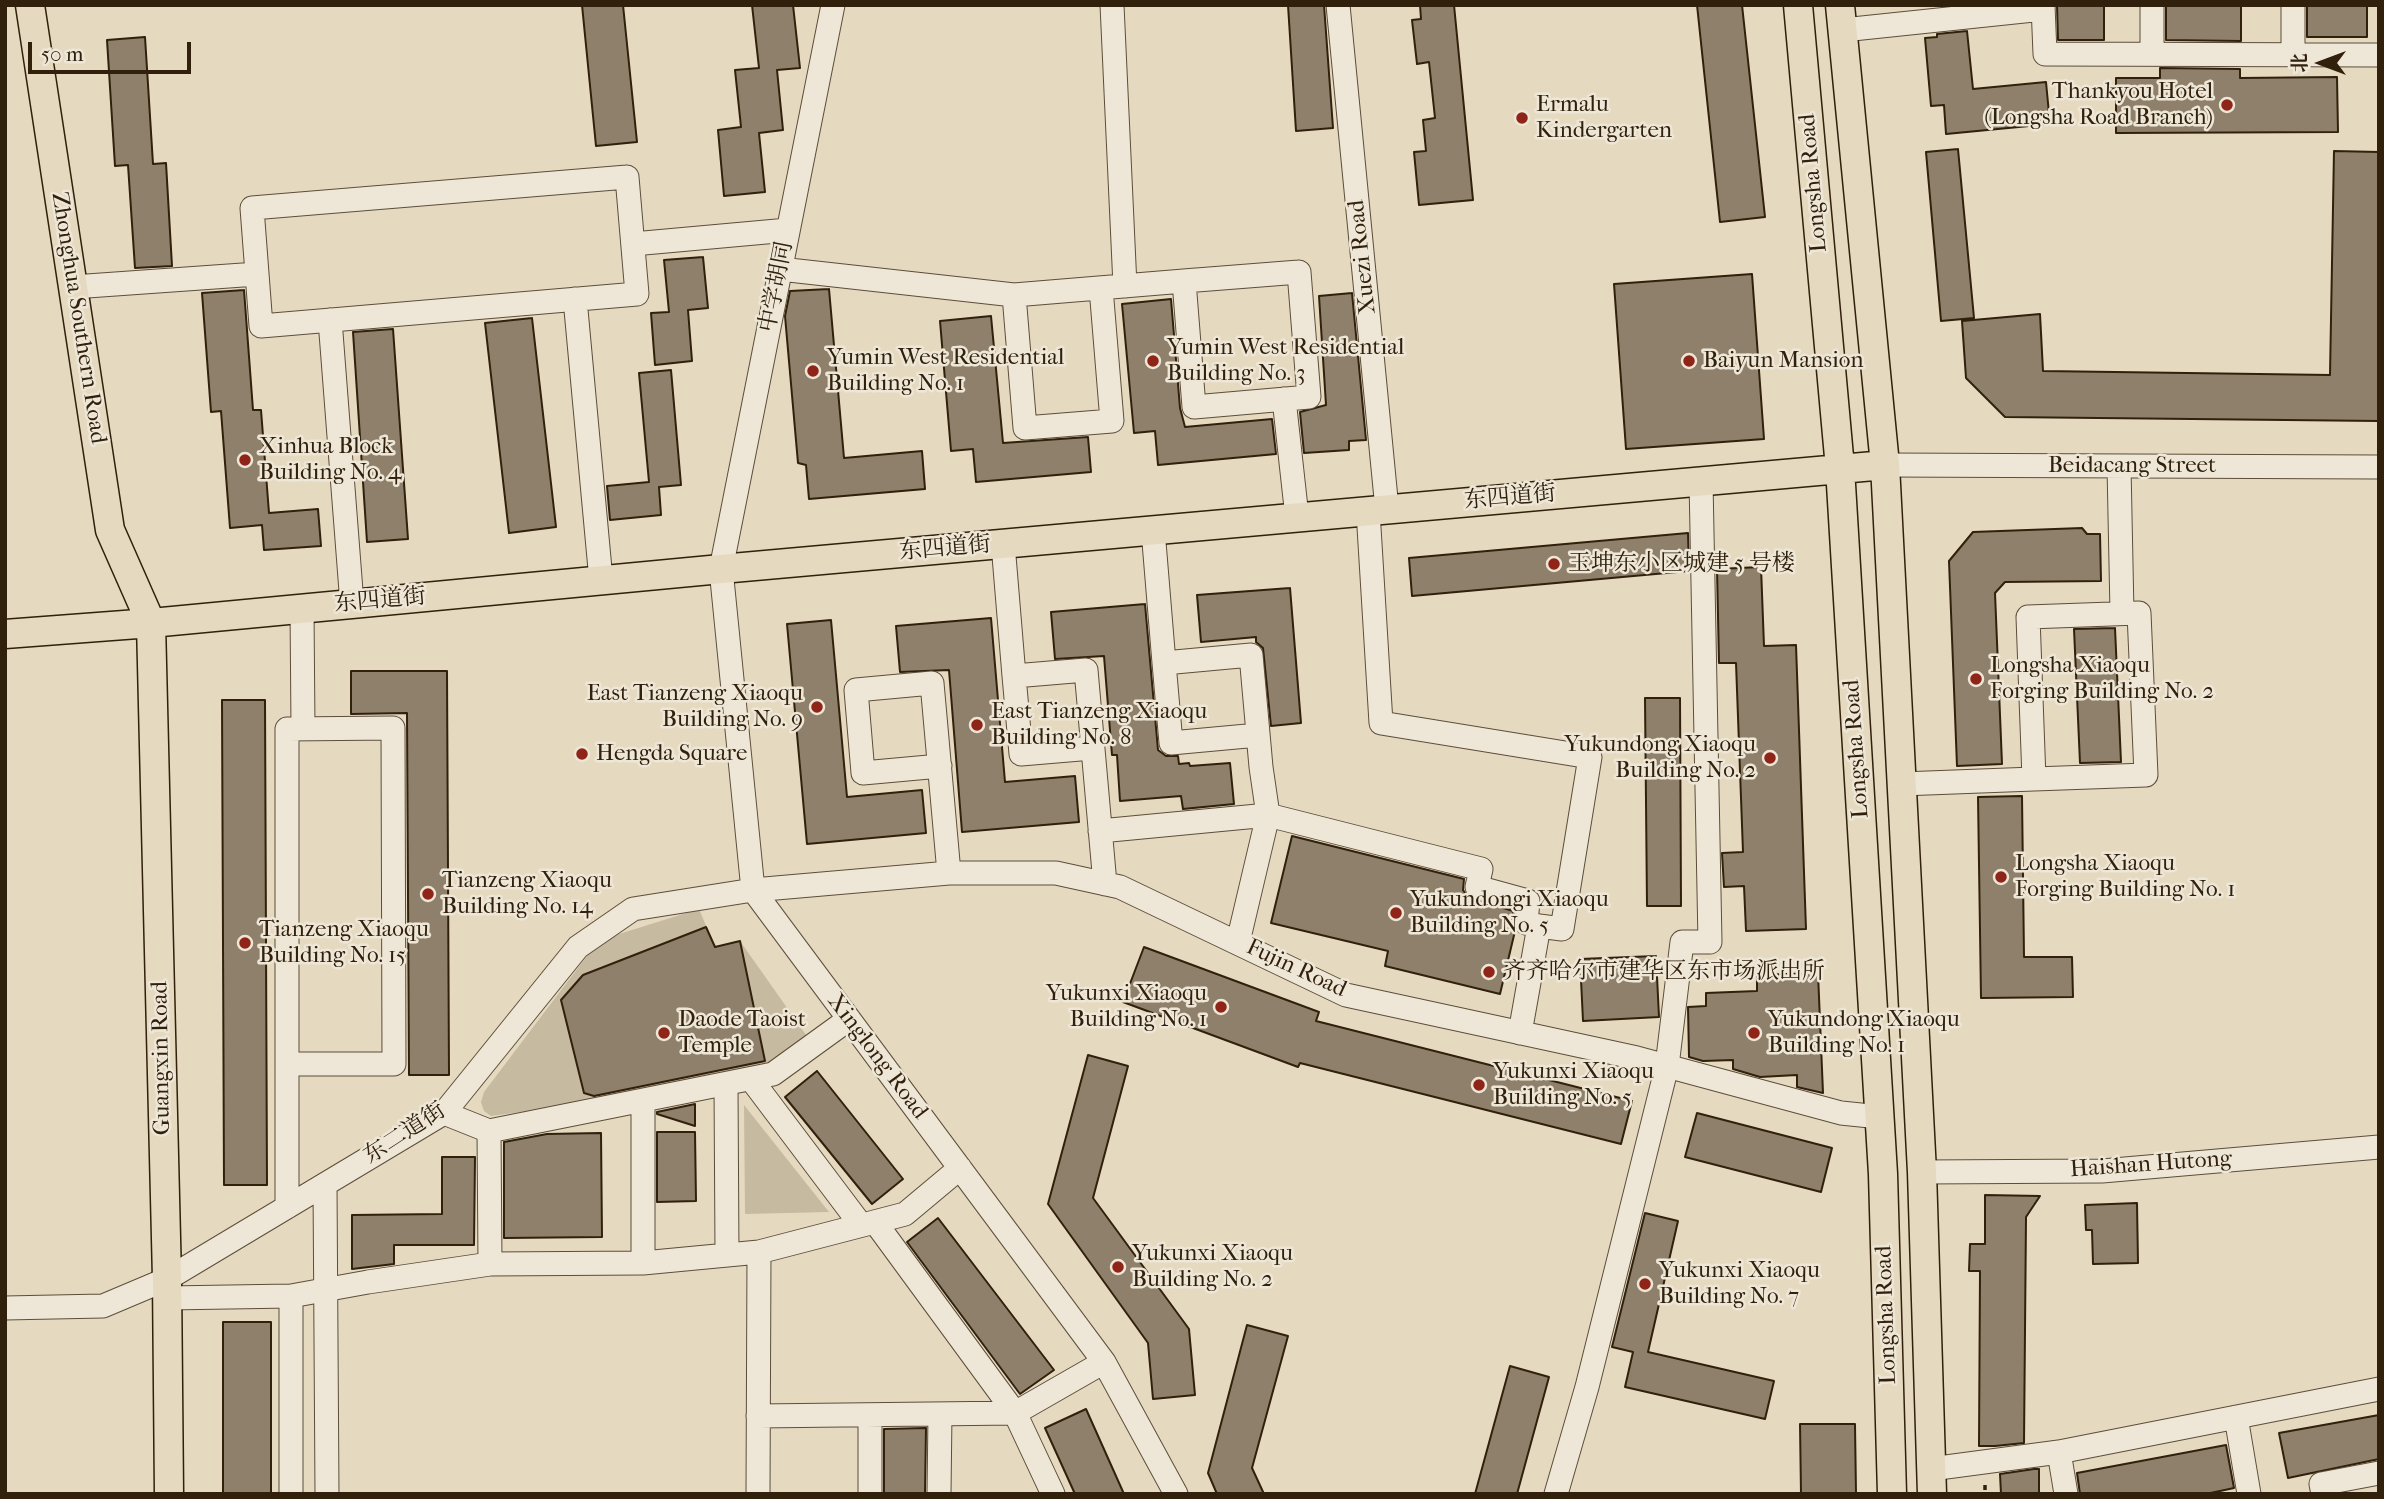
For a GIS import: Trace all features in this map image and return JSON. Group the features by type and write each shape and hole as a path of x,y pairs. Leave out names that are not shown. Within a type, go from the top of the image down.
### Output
{"main road":[{"name":"Zhonghua Southern Road","path":"30,5 110,530 150,623"},
{"name":"Longsha Road","path":"1798,5 1840,468 1880,1117 1892,1494"},
{"name":"Longsha Road","path":"1842,18 1885,465 1922,1172 1932,1481"},
{"name":"东四道街","path":"5,634 1885,465"},
{"name":"Guangxin Road","path":"150,623 168,1289 169,1494"}],"street":[{"name":"中学胡同","path":"721,569 833,5"},
{"path":"1112,5 1125,286"},
{"name":"Xuezi Road","path":"1338,5 1378,510 1381,723 1590,757 1562,929 1539,926"},
{"path":"2152,5 2152,54"},
{"path":"2293,54 2294,5"},
{"path":"1842,18 2043,7 2045,54 2379,55"},
{"path":"627,177 633,244 637,294 261,326 252,208 627,177"},
{"path":"633,244 788,230"},
{"path":"780,269 1014,295 1196,280"},
{"path":"1299,272 1309,397 1194,407 1184,281 1196,280 1299,272"},
{"path":"73,287 257,274"},
{"path":"1014,295 1025,428 1112,421 1101,288"},
{"path":"575,299 601,580"},
{"path":"330,320 352,604"},
{"path":"1284,399 1297,517"},
{"name":"Beidacang Street","path":"1885,465 2379,467"},
{"path":"2119,466 2122,613"},
{"path":"1556,1494 1587,1387 1667,1066 1682,942 1710,942 1701,481"},
{"path":"1153,530 1171,743 1258,735"},
{"path":"1003,544 1021,754 1092,748"},
{"path":"721,569 753,890"},
{"path":"302,609 303,729"},
{"path":"1901,783 2034,779 2146,775 2139,612 2028,617 2034,779"},
{"path":"1164,663 1251,655 1268,815 1238,942"},
{"path":"1014,676 1086,670 1105,884"},
{"path":"940,766 863,772 856,690 932,683 940,766 949,873"},
{"path":"287,1207 287,729 393,729 394,1064 288,1064"},
{"path":"1100,831 1268,815 1481,869 1477,887 1528,901 1526,922 1539,926 1520,1033"},
{"name":"Fujin Road","path":"753,890 949,873 1055,873 1120,887 1346,995 1667,1066 1841,1113 1880,1117"},
{"name":"Xinglong Road","path":"753,890 1104,1362 1176,1494"},
{"name":"东二道街","path":"5,1308 103,1306 168,1289 287,1207 444,1113 578,947 633,909 753,890"},
{"path":"444,1113 489,1131 773,1074 849,1019"},
{"path":"751,1079 1015,1413 1053,1494"},
{"path":"726,1084 727,1255"},
{"path":"643,1101 643,1263"},
{"path":"489,1131 490,1264"},
{"name":"Haishan Hutong","path":"1922,1172 2102,1171 2379,1147"},
{"path":"168,1289 291,1296 490,1264 643,1263 759,1252 905,1214 960,1168"},
{"path":"325,1185 327,1494"},
{"path":"758,1494 759,1252"},
{"path":"291,1296 291,1494"},
{"path":"758,1416 1015,1413 1104,1362"},
{"path":"1932,1481 2059,1452 2379,1389"},
{"path":"939,1494 940,1414"},
{"path":"870,1415 870,1494"},
{"path":"2236,1417 2249,1494"},
{"path":"2059,1452 2066,1494"},
{"path":"2323,1494 2321,1484 2379,1473"}],"shaded area":[{"name":"Daode Taoist Temple","path":"699,909 715,947 740,941 809,1039 766,1066 610,1100 491,1116 484,1111 481,1102 484,1092 590,952 616,935"},
{"path":"744,1105 829,1212 745,1214"}],"building":[{"path":"582,5 623,5 637,142 596,146"},
{"path":"752,5 793,5 800,68 777,70 783,130 759,133 765,192 724,196 718,130 741,127 735,70 759,68"},
{"path":"1288,5 1324,5 1333,128 1296,131"},
{"name":"Ermalu Kindergarten","path":"1420,5 1454,5 1473,200 1419,205 1414,152 1426,151 1423,120 1435,118 1429,62 1417,64 1412,20 1421,19"},
{"path":"1697,5 1742,5 1765,217 1720,222"},
{"path":"2057,5 2104,5 2104,40 2058,40"},
{"path":"2166,5 2241,5 2241,41 2166,40"},
{"path":"2307,5 2367,5 2367,37 2307,37"},
{"path":"1967,31 1973,89 2046,82 2050,124 1946,134 1944,105 1931,106 1925,38"},
{"path":"145,37 153,164 166,163 172,266 135,268 128,165 115,166 107,40"},
{"name":"Thankyou Hotel (Longsha Road Branch)","path":"2160,68 2240,69 2240,78 2337,77 2338,132 2116,133 2116,78 2160,78"},
{"path":"1958,149 1974,318 1941,321 1926,152"},
{"path":"2334,151 2379,152 2379,421 2005,417 1966,378 1962,321 2040,314 2043,371 2330,375"},
{"path":"703,257 708,308 688,310 692,361 655,365 651,313 669,312 664,260"},
{"name":"Baiyun Mansion","path":"1752,274 1764,439 1626,449 1614,284"},
{"name":"Yumin West Residential Building No. 1","path":"829,289 844,458 922,451 925,489 809,499 806,465 798,463 785,316 790,291"},
{"name":"Xinhua Block Building No. 4","path":"244,290 253,410 261,410 269,513 318,509 321,546 264,550 262,525 230,528 221,411 211,412 202,293"},
{"path":"1352,293 1366,440 1349,441 1349,450 1304,453 1300,412 1326,405 1319,296"},
{"name":"Yumin West Residential Building No. 3","path":"1171,299 1180,408 1185,427 1272,419 1276,454 1158,465 1155,431 1134,433 1122,304"},
{"path":"991,316 1003,443 1088,437 1091,472 976,482 973,449 951,451 940,321"},
{"path":"532,318 556,527 509,533 485,323"},
{"path":"393,329 408,539 367,542 353,332"},
{"path":"671,370 681,485 659,487 661,515 610,520 607,486 649,482 639,373"},
{"name":"Longsha Xiaoqu Forging Building No. 2","path":"2082,528 2087,534 2100,534 2101,581 2005,582 1995,593 2002,764 1957,766 1949,561 1973,532"},
{"name":"玉坤东小区城建 5 号楼","path":"1688,533 1689,571 1412,596 1409,558"},
{"name":"Yukundong Xiaoqu Building No. 2","path":"1761,567 1764,646 1796,645 1806,929 1746,931 1744,886 1724,887 1722,853 1743,852 1736,663 1719,663 1717,569"},
{"path":"1290,588 1301,723 1271,726 1263,648 1256,642 1256,637 1201,642 1197,595"},
{"path":"1145,604 1158,750 1166,756 1178,756 1179,764 1189,763 1190,766 1230,763 1234,804 1183,809 1181,796 1120,801 1117,755 1112,755 1104,656 1055,659 1051,612"},
{"name":"East Tianzeng Xiaoqu Building No. 8","path":"991,618 1005,782 1075,776 1079,822 962,832 949,670 900,672 896,626"},
{"name":"East Tianzeng Xiaoqu Building No. 9","path":"831,620 847,797 922,790 926,833 807,844 787,624"},
{"path":"2115,628 2121,762 2080,763 2074,629"},
{"name":"Tianzeng Xiaoqu Building No. 14","path":"351,671 447,671 449,1075 409,1075 407,713 351,714"},
{"path":"1645,698 1680,698 1681,906 1647,906"},
{"name":"Tianzeng Xiaoqu Building No. 15","path":"222,700 265,700 267,1185 224,1185"},
{"name":"Longsha Xiaoqu Forging Building No. 1","path":"2022,796 2024,957 2072,957 2073,997 1981,998 1978,797"},
{"name":"Yukundongi Xiaoqu Building No. 5","path":"1292,836 1464,879 1463,890 1468,897 1513,911 1515,931 1500,994 1385,966 1388,951 1271,923"},
{"name":"Daode Taoist Temple","path":"706,927 715,947 740,941 765,1061 594,1096 584,1093 561,1000 583,975"},
{"path":"1144,947 1319,1012 1316,1021 1632,1101 1621,1144 1300,1063 1298,1067 1123,1002"},
{"path":"1656,956 1659,1017 1583,1021 1580,959"},
{"name":"Yukundong Xiaoqu Building No. 1","path":"1818,973 1823,1093 1797,1087 1797,1075 1760,1077 1733,1069 1733,1060 1703,1061 1689,1057 1688,1007 1706,1006 1706,993 1757,991 1757,975"},
{"name":"Yukunxi Xiaoqu Building No. 2","path":"1088,1055 1128,1066 1093,1198 1189,1329 1195,1395 1153,1399 1148,1343 1048,1204"},
{"path":"817,1071 903,1179 872,1204 785,1097"},
{"path":"695,1104 695,1126 657,1114 657,1112"},
{"path":"1697,1113 1832,1148 1821,1192 1685,1157"},
{"path":"657,1132 695,1132 696,1201 657,1202"},
{"path":"601,1133 602,1237 504,1238 504,1142 547,1134"},
{"path":"442,1157 475,1157 474,1245 394,1245 394,1264 352,1269 352,1215 442,1214"},
{"path":"1985,1195 2040,1196 2026,1217 2024,1443 1995,1446 1979,1446 1980,1271 1969,1271 1970,1244 1985,1244"},
{"path":"2137,1203 2138,1263 2093,1264 2092,1230 2086,1230 2085,1205"},
{"name":"Yukunxi Xiaoqu Building No. 7","path":"1645,1213 1678,1221 1648,1352 1774,1381 1765,1419 1625,1387 1633,1352 1612,1347"},
{"path":"938,1218 1054,1370 1020,1394 907,1242"},
{"path":"223,1322 271,1322 271,1494 223,1494"},
{"path":"1247,1325 1288,1336 1252,1468 1264,1494 1217,1494 1208,1473"},
{"path":"1510,1366 1549,1377 1517,1494 1475,1494"},
{"path":"1086,1409 1124,1494 1075,1494 1045,1428"},
{"path":"2379,1415 2379,1459 2288,1478 2279,1433"},
{"path":"1800,1424 1855,1424 1856,1494 1801,1494"},
{"path":"926,1428 925,1494 884,1494 884,1429"},
{"path":"2226,1445 2234,1488 2206,1494 2080,1494 2077,1473"},
{"path":"2039,1469 2039,1494 2001,1494 2000,1474"}],"place":[{"name":"Thankyou Hotel (Longsha Road Branch)","path":"2227,105"},
{"name":"Ermalu Kindergarten","path":"1522,118"},
{"name":"Yumin West Residential Building No. 3","path":"1153,361"},
{"name":"Baiyun Mansion","path":"1689,361"},
{"name":"Yumin West Residential Building No. 1","path":"813,371"},
{"name":"Xinhua Block Building No. 4","path":"245,460"},
{"name":"玉坤东小区城建 5 号楼","path":"1554,564"},
{"name":"Longsha Xiaoqu Forging Building No. 2","path":"1976,679"},
{"name":"East Tianzeng Xiaoqu Building No. 9","path":"817,707"},
{"name":"East Tianzeng Xiaoqu Building No. 8","path":"977,725"},
{"name":"Hengda Square","path":"582,754"},
{"name":"Yukundong Xiaoqu Building No. 2","path":"1770,758"},
{"name":"Longsha Xiaoqu Forging Building No. 1","path":"2001,877"},
{"name":"Tianzeng Xiaoqu Building No. 14","path":"428,894"},
{"name":"Yukundongi Xiaoqu Building No. 5","path":"1396,913"},
{"name":"Tianzeng Xiaoqu Building No. 15","path":"245,943"},
{"name":"齐齐哈尔市建华区东市场派出所","path":"1489,972"},
{"name":"Yukunxi Xiaoqu Building No. 1","path":"1221,1007"},
{"name":"Daode Taoist Temple","path":"664,1033"},
{"name":"Yukundong Xiaoqu Building No. 1","path":"1754,1033"},
{"name":"Yukunxi Xiaoqu Building No. 5","path":"1479,1085"},
{"name":"Yukunxi Xiaoqu Building No. 2","path":"1118,1267"},
{"name":"Yukunxi Xiaoqu Building No. 7","path":"1645,1284"}]}
